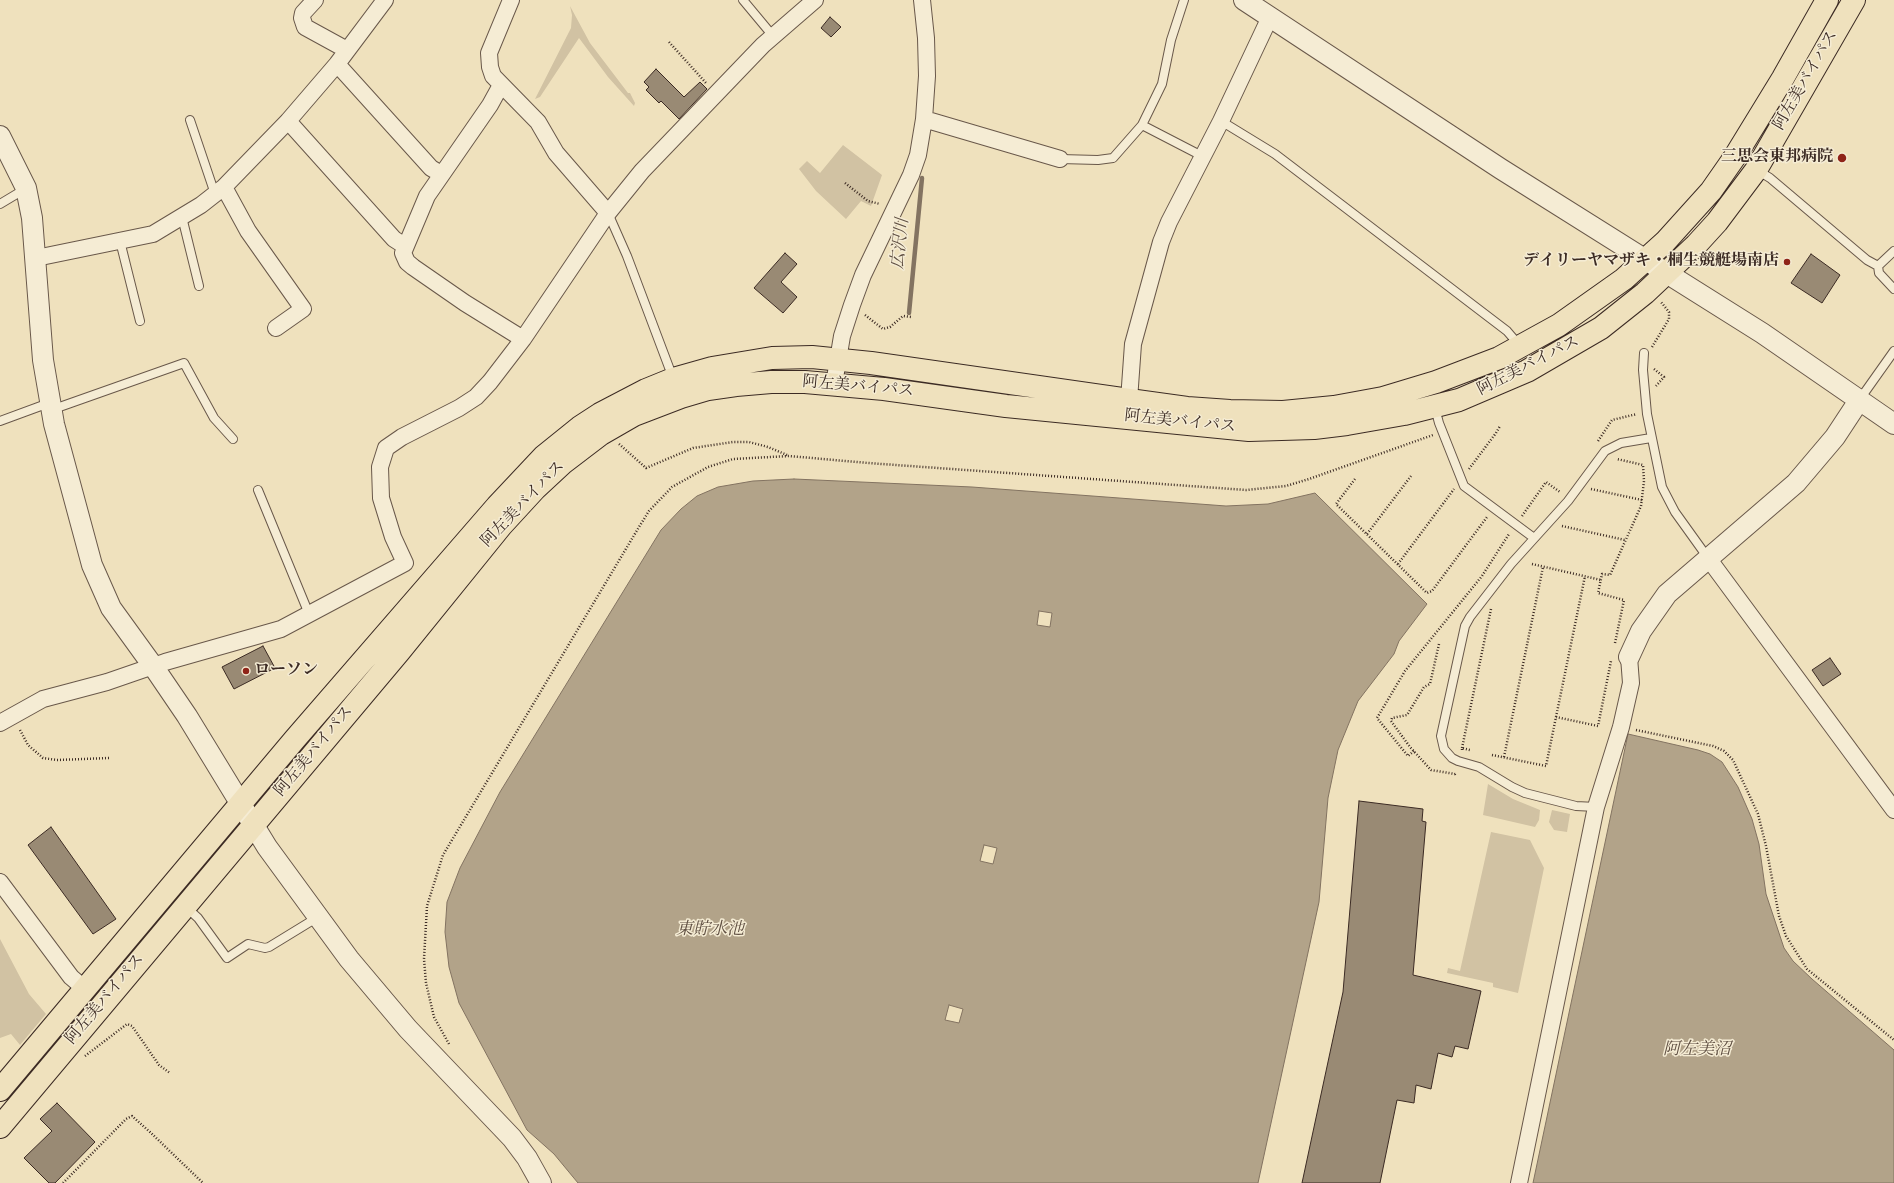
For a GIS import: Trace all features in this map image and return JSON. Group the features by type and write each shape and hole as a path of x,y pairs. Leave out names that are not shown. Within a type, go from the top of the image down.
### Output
{"main road":[{"name":"阿左美バイパス","path":"0,1090 393,624 528,472 561,441 600,414 646,390 673,379 712,368 772,358 812,358 871,363 1187,408 1230,411 1283,412 1334,407 1383,398 1410,391 1499,358 1559,325 1610,290 1665,242 1693,213 1729,165 1764,110 1827,0"},
{"name":"阿左美バイパス","path":"0,1127 254,826 502,526 535,489 601,434 634,415 658,405 708,389 736,384 771,382 834,384 891,390 1006,406 1249,430 1314,428 1347,424 1435,407 1475,395 1522,374 1559,354 1617,316 1667,273 1718,222 1756,170 1854,0"}],"street":[{"path":"315,0 303,14 302,18 305,26 347,50"},
{"path":"36,258 153,234 182,217 219,191 288,121 337,64 385,0"},
{"path":"511,0 489,53 490,67 493,76 500,85 509,92 538,122 556,153 599,205 608,213"},
{"path":"6,719 43,698 108,682 153,666 281,629 406,563 393,537 381,498 380,467 386,448 402,437 459,408 476,397 490,382 523,339 608,213 652,160 773,36 814,0"},
{"path":"834,384 842,336 863,275 916,164 924,119 926,38 922,0"},
{"path":"1244,0 1501,169 1762,333 1860,399 1894,424"},
{"path":"1129,400 1133,344 1161,242 1169,222 1221,121 1270,17"},
{"path":"337,64 431,168 441,174"},
{"path":"500,85 490,105 423,202 403,253 407,262 465,303 523,339"},
{"path":"924,119 1060,159"},
{"path":"288,121 394,239 405,246"},
{"path":"0,136 26,188 32,218 36,258 39,326 50,406 92,565 111,608 153,666 198,733 254,826 349,959 408,1028 512,1138 527,1158 541,1183"},
{"path":"219,191 303,309 276,328"},
{"path":"1518,1183 1596,807 1621,727 1631,683 1619,653 1641,631 1667,594 1782,496 1813,465 1835,437 1860,399"},
{"path":"1708,558 1894,810"},
{"path":"0,882 71,977 85,989"}],"lane":[{"path":"743,0 773,36"},
{"path":"1060,159 1098,160 1113,158 1142,126 1162,84 1171,40 1184,0"},
{"path":"190,120 219,191"},
{"path":"1221,121 1275,154 1500,326 1513,338 1517,349"},
{"path":"1142,126 1202,156"},
{"path":"1756,170 1770,178 1867,260 1878,266"},
{"path":"0,204 26,188"},
{"path":"608,213 621,242 673,379"},
{"path":"182,217 199,286"},
{"path":"120,241 140,321"},
{"path":"1878,266 1894,251"},
{"path":"1878,266 1879,273 1894,289"},
{"path":"1860,399 1894,352"},
{"path":"1644,353 1643,370 1651,438 1658,474 1667,500 1708,558"},
{"path":"0,421 184,363 214,418 233,439"},
{"path":"1435,407 1460,481 1464,486 1534,538"},
{"path":"1596,807 1576,806 1525,793 1479,767 1458,761 1444,750 1441,736 1466,622 1511,564 1568,501 1600,456 1620,442 1651,438"},
{"path":"258,490 309,614"},
{"path":"185,906 198,918 227,958 248,944 265,948 269,947 319,916"}],"path":[{"path":"669,42 716,94"},
{"path":"845,183 868,201 874,204 883,204"},
{"path":"1657,392 1656,385 1664,377 1653,368 1644,353 1655,345 1669,319 1669,312 1660,302"},
{"path":"852,305 883,329 890,328 903,316 911,317"},
{"path":"1594,446 1612,420 1638,414"},
{"path":"1398,564 1500,426"},
{"path":"451,1048 434,1017 426,983 424,959 427,906 434,881 450,841 639,527 661,498 672,487 708,467 733,459 789,456 1246,490 1286,486 1310,480 1443,432"},
{"path":"617,443 646,468 693,448 733,442 749,442 768,447 789,456"},
{"path":"1556,717 1598,726 1619,653 1624,600 1598,593 1602,574 1610,575 1641,506 1644,481 1643,465 1617,459"},
{"path":"1367,534 1411,476"},
{"path":"1521,517 1546,482 1561,493 1572,478 1587,488 1642,500"},
{"path":"1355,479 1336,504 1427,593 1432,591 1488,516 1493,519"},
{"path":"1562,526 1625,540"},
{"path":"1414,751 1408,756 1377,718 1405,671 1482,576 1510,532 1506,528"},
{"path":"1532,564 1601,580"},
{"path":"1504,757 1543,567"},
{"path":"1492,755 1546,766 1585,576"},
{"path":"1462,748 1493,603"},
{"path":"1439,644 1430,684 1424,687 1407,714 1392,718 1391,721 1431,770 1455,774"},
{"path":"6,719 28,745 44,758 57,760 109,758"},
{"path":"1621,727 1713,746 1724,751 1732,760 1758,814 1766,846 1779,916 1786,936 1807,969 1894,1040"},
{"path":"68,1046 81,1056 85,1056 127,1024 132,1026 159,1065 170,1073"},
{"path":"63,1183 126,1119 132,1116 204,1183"}],"shaded area":[{"path":"570,6 590,43 628,93 630,93 635,103 634,106 608,77 579,38 540,97 535,99 571,28 572,15"},
{"path":"843,145 882,175 871,206 861,201 846,219 816,191 799,169 807,161 820,173"},
{"path":"1488,784 1513,799 1540,810 1539,820 1535,827 1483,815"},
{"path":"1552,810 1570,814 1567,832 1554,830 1549,822"},
{"path":"1491,832 1530,840 1544,868 1518,993 1493,987 1493,983 1447,973 1448,968 1460,971"},
{"path":"0,939 29,994 46,1014 20,1045 11,1034 0,1038"}],"water":[{"name":"東貯水池","path":"794,479 972,487 1226,506 1268,504 1315,493 1427,604 1399,641 1394,654 1358,701 1338,750 1328,798 1319,902 1258,1183 578,1183 554,1154 527,1130 459,1003 449,967 445,932 447,902 460,868 500,792 661,530 681,509 697,496 718,487 753,481","holes":["1039,611 1052,613 1050,627 1037,625","984,845 997,848 993,864 980,861","949,1005 963,1009 959,1023 945,1020"]},
{"name":"阿左美沼","path":"1628,734 1698,750 1710,754 1722,762 1738,787 1752,819 1759,844 1766,894 1784,948 1793,961 1812,979 1894,1050 1894,1183 1533,1183"}],"building":[{"path":"830,17 841,27 831,37 821,28"},
{"path":"656,69 684,97 700,82 707,89 679,119 661,101 659,103 646,90 649,87 644,82"},
{"path":"785,253 797,264 781,282 797,297 783,313 754,288"},
{"path":"1811,254 1840,275 1822,303 1791,283"},
{"path":"263,646 275,668 234,689 222,667"},
{"path":"1830,658 1841,674 1823,686 1812,670"},
{"path":"1359,801 1423,809 1422,821 1426,822 1413,975 1481,991 1468,1049 1455,1046 1452,1057 1438,1053 1431,1089 1416,1085 1414,1103 1397,1100 1380,1183 1302,1183 1343,992"},
{"path":"51,827 116,919 93,934 28,845"},
{"path":"57,1103 95,1142 55,1183 49,1183 24,1158 52,1131 40,1119"}],"waterway":[{"name":"広沢川","path":"909,313 922,178"}],"place":[{"name":"三思会東邦病院","path":"1842,158"},
{"name":"デイリーヤマザキ・桐生競艇場南店","path":"1787,262"},
{"name":"ローソン","path":"246,671"}]}
